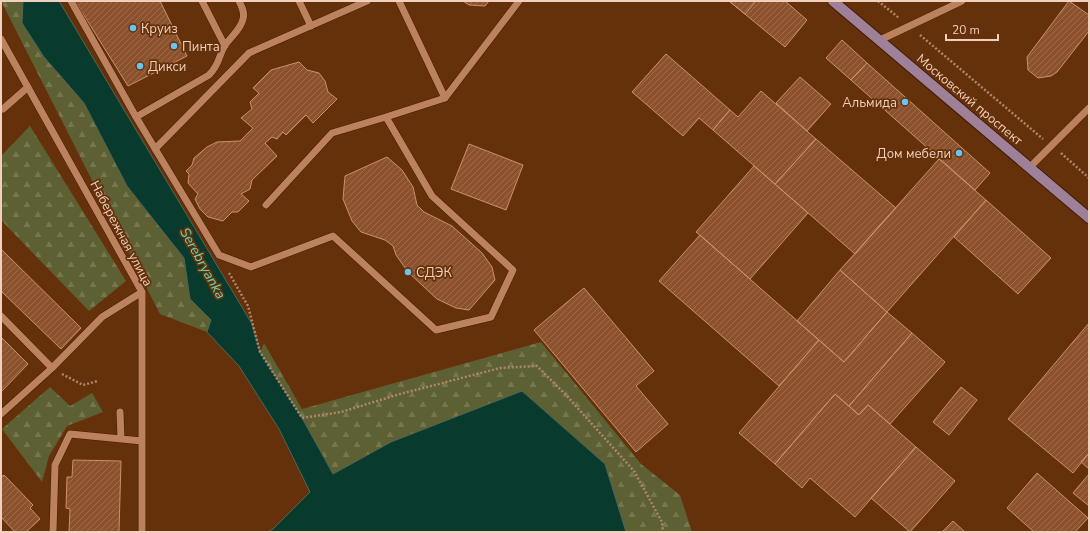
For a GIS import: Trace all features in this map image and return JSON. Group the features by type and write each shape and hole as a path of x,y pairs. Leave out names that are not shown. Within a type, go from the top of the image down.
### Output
{"main road":[{"name":"Московский проспект","path":"833,1 1089,218"}],"street":[{"path":"71,1 136,117 219,254 251,267 333,236 436,330 491,317 513,270 432,196 386,116"},
{"path":"202,1 225,46"},
{"path":"136,117 209,75 219,63 225,46 241,25 244,18 239,1"},
{"path":"299,1 311,26"},
{"path":"155,149 249,52 367,1"},
{"path":"399,1 444,98"},
{"path":"266,205 332,134 444,98 519,1"},
{"path":"880,40 962,1"},
{"name":"Набережная улица","path":"1,39 142,292 142,532"},
{"path":"3,109 28,87"},
{"path":"1030,167 1089,108"},
{"path":"1,414 52,368 102,317 142,292"},
{"path":"1,316 52,368"},
{"path":"120,412 121,438"},
{"path":"53,532 55,464 70,434 142,441"}],"path":[{"path":"878,1 1089,178"},
{"path":"219,254 248,306 260,352 302,418 341,412 400,394 500,368 537,366 566,395 634,471 662,522 663,532"},
{"path":"64,375 83,385 98,381"}],"green space":[{"path":"1,1 23,1 22,23 44,57 84,103 127,186 184,258 190,299 211,320 207,332 160,314"},
{"path":"30,126 126,281 89,311 1,220 1,156"},
{"path":"541,342 641,464 680,495 692,532 626,532 605,464 522,391 391,442 333,474 302,418 260,352 264,343 302,409"},
{"path":"50,387 70,406 92,393 103,412 67,426 49,456 42,482 2,429"}],"water":[{"name":"Serebryanka","path":"23,1 59,1 252,324 260,352 302,418 333,474 391,442 522,391 605,464 626,532 267,532 273,529 310,492 279,429 239,366 207,332 211,320 190,299 184,258 127,186 84,103 44,57 22,23"}],"building":[{"name":"Круиз","path":"75,1 160,1 187,56 128,86"},
{"path":"463,1 489,1 485,6 469,5"},
{"path":"729,1 756,1 745,14"},
{"path":"729,1 785,1 807,20 785,47"},
{"path":"1069,1 1089,15 1089,31 1057,72 1051,76 1038,78 1028,70 1027,57"},
{"path":"842,40 867,63 851,80 826,58"},
{"path":"666,54 730,110 713,130 699,118 683,136 632,92"},
{"path":"299,62 307,70 319,73 325,81 328,92 337,99 313,123 306,115 286,135 283,132 277,139 272,137 265,143 277,156 252,180 250,189 241,194 249,201 238,212 232,212 223,221 208,217 200,209 195,199 198,194 188,183 189,174 186,171 192,165 194,158 207,147 217,142 240,141 253,128 241,118 252,109 250,102 259,93 253,88 271,70"},
{"path":"867,63 990,173 975,190 851,80"},
{"path":"800,77 831,104 807,131 776,103"},
{"path":"761,91 816,139 775,184 713,130 730,110 738,117"},
{"path":"816,139 896,208 855,254 775,184"},
{"path":"469,144 523,165 506,210 451,189"},
{"path":"387,157 402,170 413,187 417,205 424,212 452,226 482,253 492,267 495,280 469,310 456,308 437,299 408,272 396,255 393,246 385,240 361,232 352,221 343,199 345,176"},
{"path":"939,159 986,200 887,312 840,270"},
{"path":"754,166 808,213 750,279 696,232"},
{"path":"986,200 1051,258 1018,294 954,237"},
{"path":"700,235 819,340 779,386 659,281"},
{"path":"1,249 81,328 61,349 1,291"},
{"path":"840,270 887,312 844,362 797,321"},
{"path":"584,288 654,371 636,386 668,424 636,452 534,330"},
{"path":"887,312 912,333 849,406 835,394 775,464 739,433 819,340 844,362"},
{"path":"1089,323 1089,453 1073,473 1008,419"},
{"path":"912,333 945,362 890,424 868,405 859,415 849,406"},
{"path":"1,337 28,364 1,392"},
{"path":"961,387 977,400 949,435 933,422"},
{"path":"835,394 859,415 868,405 916,447 855,517 810,478 802,488 775,464"},
{"path":"916,447 955,481 910,532 871,498"},
{"path":"1089,453 1089,469 1081,462"},
{"path":"73,460 121,461 119,532 69,532 70,509 66,508 67,477 72,477"},
{"path":"1037,473 1088,518 1075,532 1034,532 1007,508"},
{"path":"1089,474 1089,506 1073,493"},
{"path":"4,475 33,505 30,508 40,519 26,532 15,532 1,517 1,477"},
{"path":"953,521 965,532 942,532"}],"place":[{"name":"Круиз","path":"133,28"},
{"name":"Пинта","path":"174,46"},
{"name":"Дикси","path":"140,66"},
{"name":"Альмида","path":"905,102"},
{"name":"Дом мебели","path":"959,153"},
{"name":"СДЭК","path":"408,272"}]}
